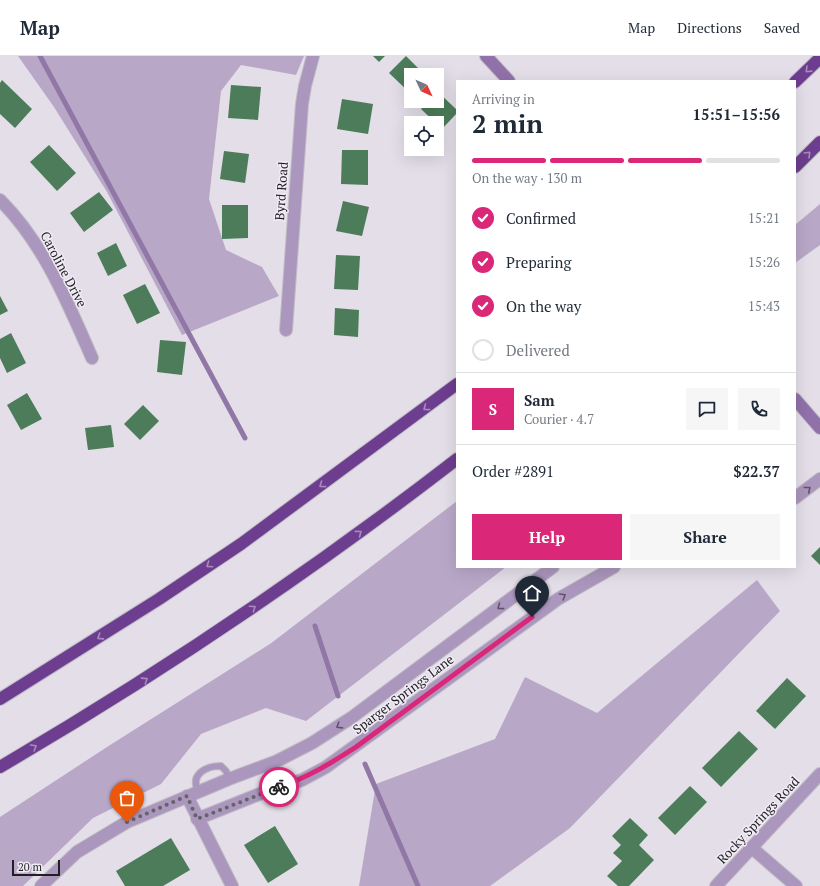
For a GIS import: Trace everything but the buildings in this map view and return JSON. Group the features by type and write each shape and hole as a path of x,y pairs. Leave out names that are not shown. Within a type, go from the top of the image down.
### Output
{"highway":[{"path":"796,81 820,58"},
{"path":"796,166 820,142"},
{"path":"0,698 152,604 241,544 456,385"},
{"path":"0,767 108,703 217,632 337,550 456,460"}],"street":[{"name":"Byrd Road","path":"286,330 302,104 313,56"},
{"path":"486,56 508,80"},
{"name":"Caroline Drive","path":"0,200 20,220 37,244 56,280 92,358"},
{"path":"796,401 820,428"},
{"path":"796,497 820,479"},
{"name":"Sparger Springs Lane","path":"41,886 77,852 127,822 198,791 277,761 351,718 552,568"},
{"name":"Sparger Springs Lane","path":"197,819 262,793 302,780 326,767 558,599 612,568"},
{"name":"Rocky Springs Road","path":"716,886 820,774"},
{"path":"187,796 197,819 232,886"},
{"path":"752,848 796,886"}],"lane":[{"path":"198,791 196,780 198,774 205,769 222,766 229,779"}],"shaded area":[{"path":"18,56 304,56 296,75 241,65 221,91 209,199 226,250 262,267 279,296 182,335 107,192 54,107"},
{"path":"820,204 820,245 796,262 796,224"},
{"path":"456,502 456,568 505,568 306,721 266,708 201,734 161,784 93,818 23,886 0,886 0,817 107,747 270,644"},
{"path":"757,580 780,611 570,828 490,886 359,886 376,784 495,739 525,677 597,713"}],"waterway":[{"path":"40,56 245,438"},
{"path":"315,626 338,696"},
{"path":"365,764 418,886"}],"way so far":[{"path":"127,822 187,796 197,819 279,787"}],"route":[{"path":"279,787 302,780 326,767 356,747 532,617"}]}
